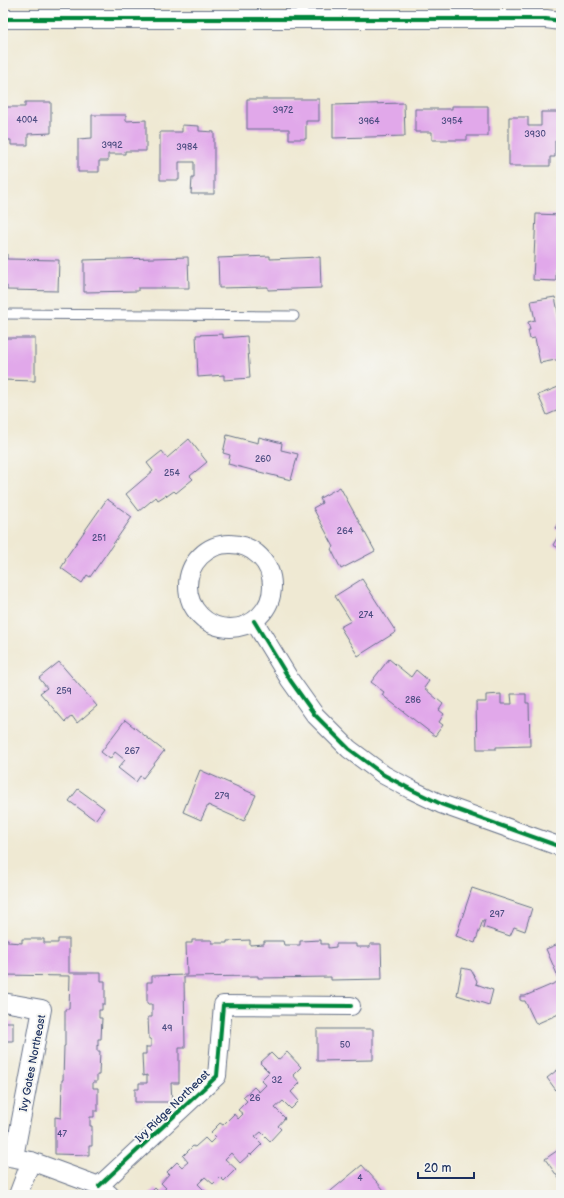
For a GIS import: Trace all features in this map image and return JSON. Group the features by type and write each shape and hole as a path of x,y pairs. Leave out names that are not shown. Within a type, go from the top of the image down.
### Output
{"street":[{"path":"3,19 546,19 561,21"},
{"path":"237,544 248,548 265,562 270,571 272,594 269,604 263,613 254,621 245,626 234,629 223,628 208,622 195,611 190,601 188,579 191,569 197,559 205,552 215,546 237,544"},
{"path":"254,621 290,680 316,714 350,749 384,775 441,804 561,847"},
{"name":"Ivy Gates Northeast","path":"3,1002 42,1009 16,1158"},
{"name":"Ivy Ridge Northeast","path":"105,1191 217,1076 223,1005 351,1006"},
{"path":"18,1195 16,1158 105,1191"}],"lane":[{"path":"3,314 294,316"}],"building":[{"path":"247,99 319,99 319,121 306,121 306,139 289,139 289,129 247,129"},
{"path":"25,102 51,102 51,133 28,134 28,145 11,145 11,140 3,140 3,107 25,107"},
{"path":"404,103 405,136 333,138 333,105"},
{"path":"452,106 488,106 488,136 467,136 467,140 432,140 432,132 415,132 415,109 452,109"},
{"path":"541,112 561,112 561,141 555,141 555,157 550,157 550,166 509,166 509,117 528,117 528,126 541,126"},
{"path":"92,115 126,115 126,121 146,120 146,151 125,151 125,154 108,154 108,161 99,161 99,172 78,172 78,139 92,138"},
{"path":"182,125 199,126 199,131 214,132 214,194 191,194 192,178 194,178 194,162 179,162 179,180 160,180 160,132 182,132"},
{"path":"536,214 561,215 561,271 556,271 556,281 533,280"},
{"path":"3,254 7,254 7,259 59,260 58,291 7,290 7,286 3,286"},
{"path":"270,256 270,259 320,257 321,288 268,290 268,287 219,288 218,258"},
{"path":"188,257 189,288 138,288 138,291 84,292 84,260"},
{"path":"555,297 561,327 561,359 540,363 535,338 530,339 528,330 530,330 528,322 535,320 531,301"},
{"path":"223,334 223,338 247,336 250,378 224,380 224,375 198,377 196,335"},
{"path":"3,338 35,338 35,381 3,380"},
{"path":"561,386 561,409 547,415 538,395"},
{"path":"227,435 258,443 259,437 282,443 281,450 298,454 291,480 228,464 230,455 223,453"},
{"path":"189,439 207,462 190,476 193,479 176,493 174,491 158,500 156,497 139,511 126,494 153,471 147,463 162,451 167,458"},
{"path":"340,487 375,551 341,569 331,549 334,547 313,508 322,503 320,498"},
{"path":"107,499 132,517 90,577 87,575 82,583 61,568 66,560 65,559"},
{"path":"561,518 561,531 555,528"},
{"path":"561,531 561,549 553,545"},
{"path":"362,579 396,632 358,656 340,627 351,621 335,596"},
{"path":"389,659 411,677 416,670 429,681 424,688 443,704 439,710 444,714 439,722 443,725 435,736 382,695 384,692 371,682"},
{"path":"59,662 97,706 77,723 72,716 65,722 40,693 47,688 39,678"},
{"path":"501,694 501,704 512,704 511,694 526,694 526,703 529,703 530,746 477,749 476,702 486,702 486,695"},
{"path":"125,720 164,751 143,778 140,776 136,782 118,768 125,760 115,752 110,759 101,752"},
{"path":"200,770 256,795 244,821 208,805 201,820 183,812"},
{"path":"78,789 104,808 95,820 69,801"},
{"path":"472,888 532,908 525,931 514,927 510,936 483,927 485,920 483,920 475,943 456,936"},
{"path":"3,939 8,939 8,942 22,943 22,939 44,939 44,943 58,943 58,939 69,939 69,973 101,973 101,981 105,981 105,1004 102,1004 102,1010 99,1010 99,1018 102,1018 101,1039 98,1039 98,1046 97,1045 97,1051 100,1051 99,1075 97,1075 97,1082 93,1082 93,1088 98,1088 98,1111 94,1111 94,1117 90,1117 90,1126 92,1126 92,1146 89,1146 89,1155 55,1154 55,1117 61,1118 65,1046 65,1009 69,1009 70,976 3,975"},
{"path":"192,940 212,940 212,943 227,943 227,941 250,940 250,945 264,944 264,941 283,941 284,945 300,945 300,941 321,940 321,944 328,944 328,948 336,947 336,944 356,944 356,947 370,947 370,944 381,944 382,979 331,980 331,977 258,978 258,976 184,977 185,1048 179,1048 179,1083 171,1083 172,1102 135,1102 135,1089 139,1089 139,1083 147,1083 147,1075 143,1076 142,1054 146,1054 146,1047 151,1047 148,1017 152,1017 152,1004 147,1004 147,982 152,982 152,976 187,975 186,943 192,943"},
{"path":"561,943 561,1013 536,1024 525,1001 520,1000 520,996 525,996 560,981 546,949"},
{"path":"462,968 471,970 477,981 476,984 493,990 489,1005 457,995"},
{"path":"3,1022 13,1022 13,1041 3,1041"},
{"path":"317,1029 373,1029 373,1060 317,1061"},
{"path":"287,1052 301,1067 293,1075 300,1083 291,1092 299,1101 291,1109 283,1101 275,1108 285,1118 278,1126 281,1129 270,1141 261,1132 255,1137 262,1144 240,1163 231,1153 225,1159 236,1169 224,1181 220,1177 213,1184 205,1177 198,1184 206,1192 203,1195 148,1195 155,1188 160,1193 166,1188 161,1183 169,1174 167,1172 177,1162 182,1167 188,1162 183,1156 193,1146 195,1147 205,1138 210,1143 216,1137 211,1132 220,1123 223,1125 234,1114 238,1119 243,1114 238,1110 247,1101 243,1097 254,1087 259,1092 266,1085 261,1080 269,1072 260,1063 271,1053 278,1060"},
{"path":"561,1067 561,1097 547,1078"},
{"path":"561,1148 561,1179 560,1180 545,1159"},
{"path":"362,1165 384,1190 378,1195 326,1195"}],"cycle path":[{"path":"3,19 546,19 561,21"},
{"path":"254,621 290,680 315,715 349,749 384,775 441,804 561,847"},
{"path":"99,1186 217,1076 223,1005 351,1006"}]}
